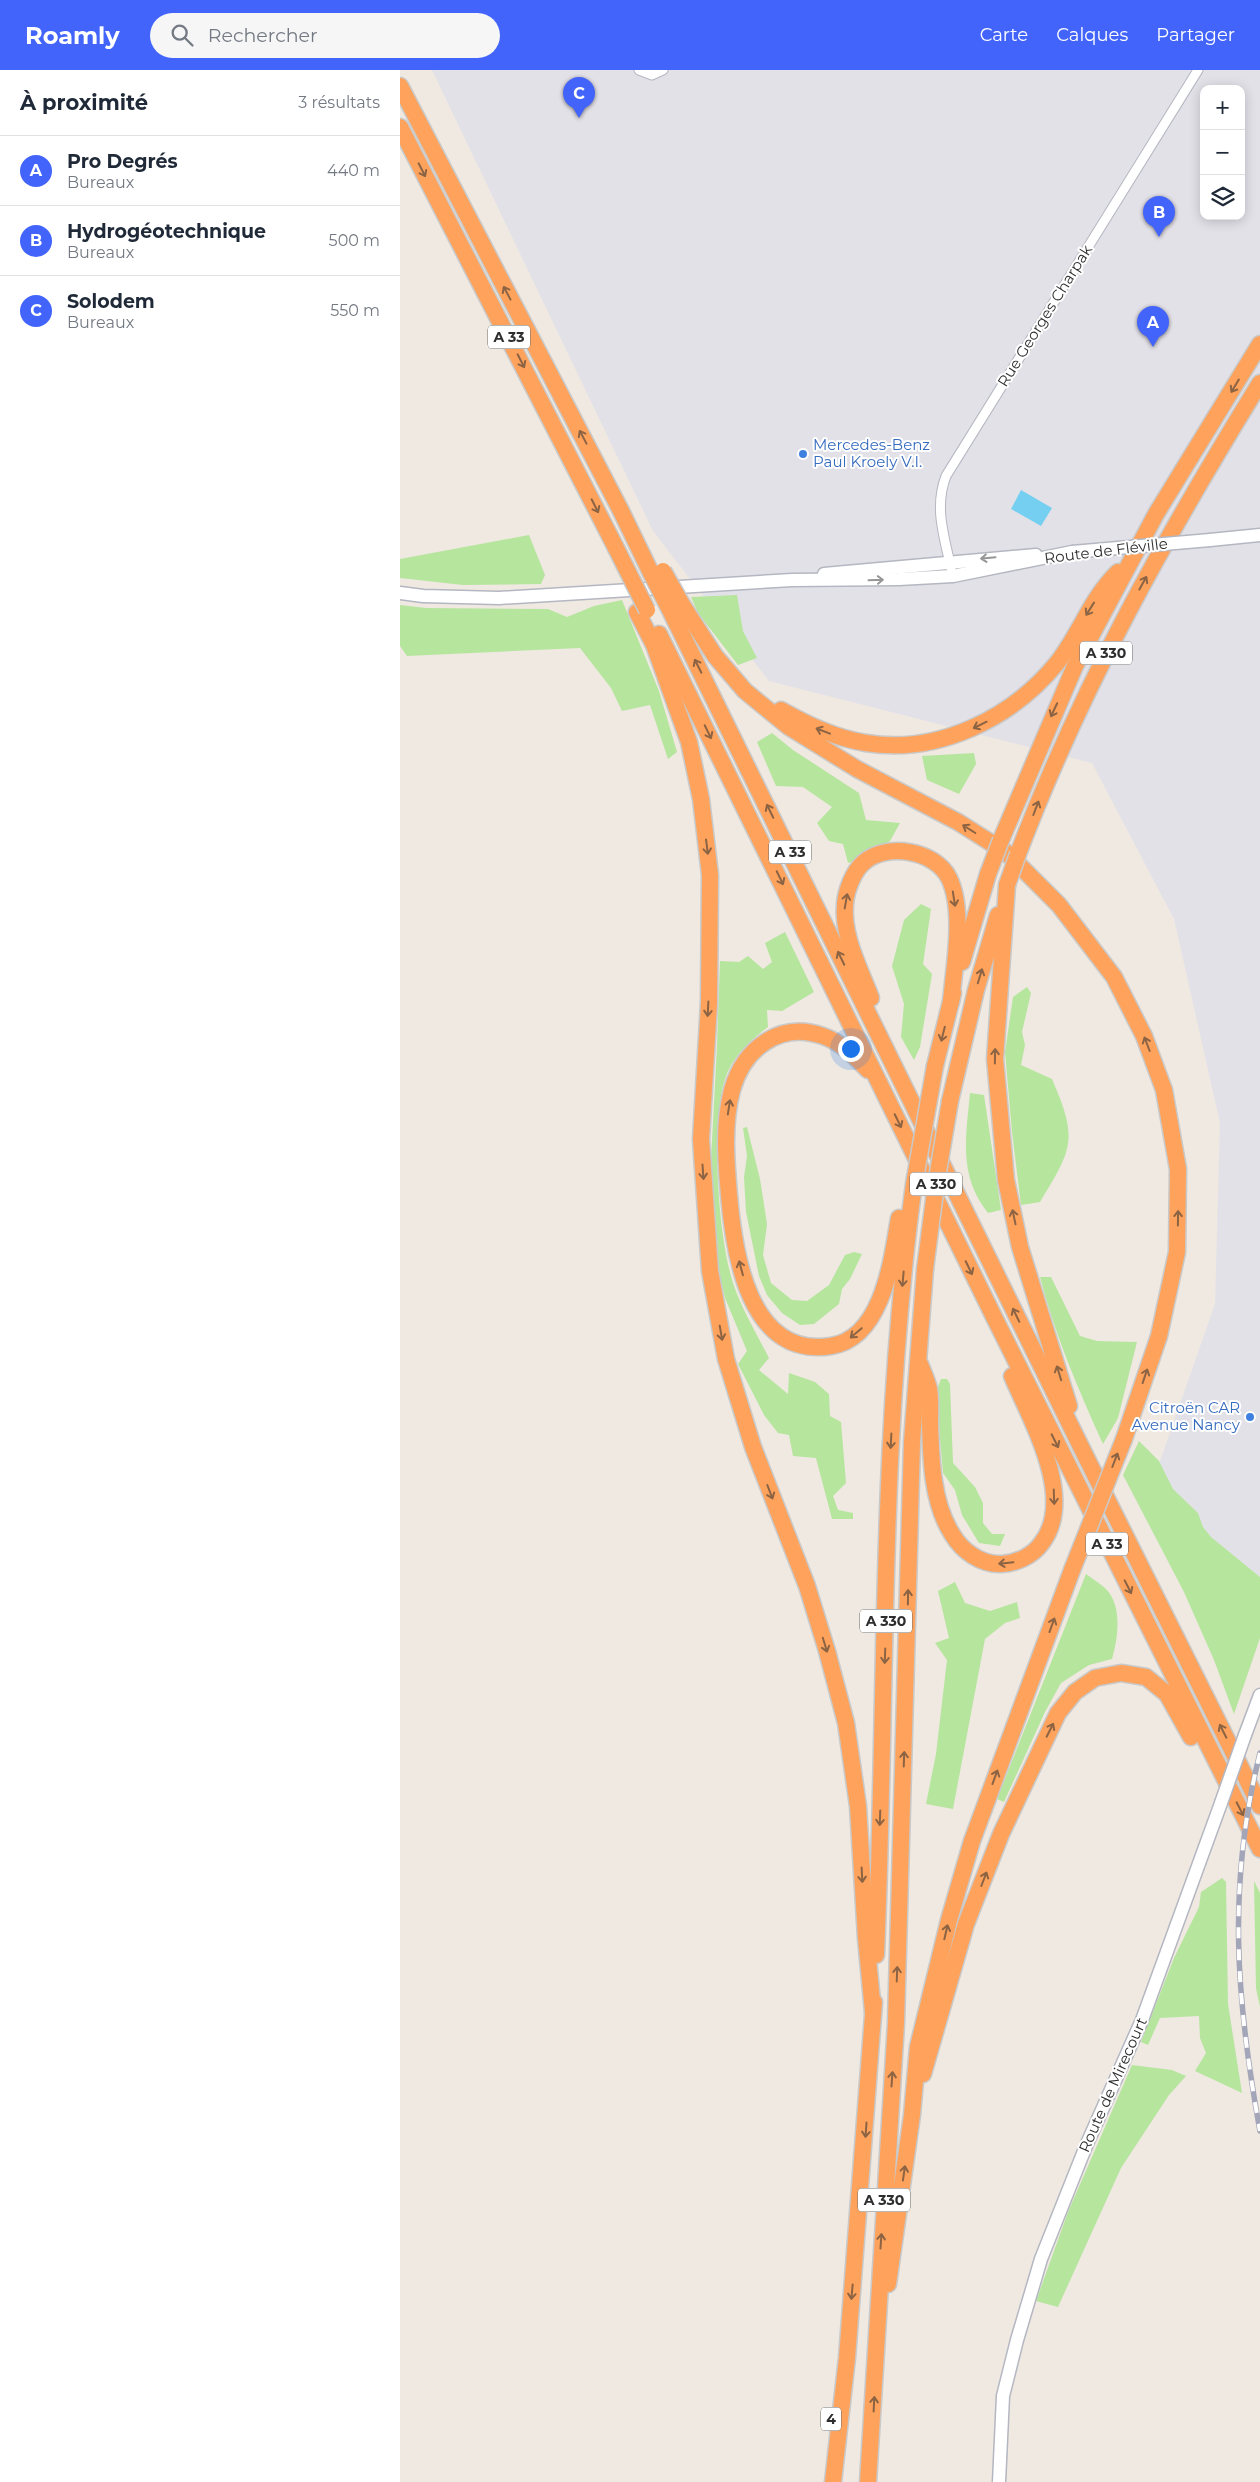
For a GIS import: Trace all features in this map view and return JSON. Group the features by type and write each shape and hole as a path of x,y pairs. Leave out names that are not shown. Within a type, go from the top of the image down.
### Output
{"highway":[{"name":"A 33","path":"400,86 621,511 675,606 908,1096 1260,1806"},
{"name":"A 33","path":"400,127 616,548 642,611 877,1078 994,1319 1260,1849"},
{"name":"A 330","path":"833,2482 847,2358 873,2012 891,1441 908,1230 914,1184 935,1066 951,1002 988,874 1000,840 1075,666 1156,514 1260,344"},
{"name":"A 330","path":"868,2482 875,2378 880,2254 896,2023 912,1442 917,1356 925,1268 936,1184 950,1101 976,990 1007,884 1062,744 1111,642 1195,490 1260,384"},
{"path":"745,691 818,730 866,744 919,743 964,732 990,720 1017,703 1044,678 1058,662 1105,584 1132,558"},
{"path":"675,606 745,691 788,727 857,770 958,822 1007,853 1059,905 1119,986 1144,1036 1164,1090 1178,1169 1177,1252 1159,1336 1124,1439 1072,1570 972,1841 949,1920 918,2048 912,2115 875,2378"},
{"path":"642,611 689,742 701,799 710,875 709,1004 701,1139 710,1271 729,1368 753,1447 807,1586 846,1723 858,1806 866,1938 873,2012"},
{"path":"908,1096 845,930 845,903 852,879 863,863 883,853 907,850 929,858 949,877 954,896 957,926 951,1002"},
{"path":"1007,884 995,1059 1006,1180 1020,1247 1084,1453"},
{"path":"877,1078 852,1054 824,1036 792,1031 762,1042 747,1059 737,1075 728,1111 727,1171 734,1237 744,1281 756,1308 769,1325 791,1342 825,1348 847,1340 859,1331 871,1318 883,1293 893,1256 900,1216 914,1184"},
{"path":"917,1356 929,1389 937,1494 952,1534 966,1551 986,1562 1012,1563 1023,1558 1039,1547 1046,1538 1054,1516 1054,1486 1048,1463 1005,1360 994,1319"},
{"path":"912,2115 966,1924 1021,1788 1058,1713 1074,1692 1095,1678 1121,1673 1146,1677 1167,1694 1198,1748 1220,1769"},
{"name":"4","path":"822,2482 832,2412 847,2358"}],"street":[{"path":"639,70 652,75 663,70"},
{"name":"Rue Georges Charpak","path":"953,576 941,521 939,500 946,476 1198,70"},
{"name":"Route de Fléville","path":"792,580 873,580 953,576 1016,565 1072,552 1260,536"},
{"path":"400,593 423,596 508,598 792,580 860,570 1022,554 1054,555"},
{"name":"Route de Mirecourt","path":"999,2482 1000,2438 1004,2396 1017,2340 1041,2259 1083,2155 1142,2020 1260,1695"}],"shaded area":[{"path":"432,70 1260,70 1260,1577 1211,1537 1203,1527 1198,1513 1173,1489 1159,1464 1215,1304 1220,1123 1174,919 1092,763 769,681 653,531"}],"green space":[{"path":"529,535 545,575 541,584 463,585 400,578 400,559"},
{"path":"737,595 743,631 757,658 738,665 698,613 691,597"},
{"path":"622,600 659,691 677,752 668,759 650,705 622,711 611,688 580,648 407,656 400,646 400,605 426,608 548,609 567,617 594,606"},
{"path":"772,733 793,750 859,793 866,820 900,823 890,841 861,859 848,863 843,844 829,841 817,823 832,807 803,787 776,786 757,742"},
{"path":"974,753 976,764 959,794 927,780 922,756"},
{"path":"921,904 931,909 923,964 932,974 920,1047 914,1060 901,1037 904,1004 892,966 904,920"},
{"path":"785,932 814,992 782,1011 767,1010 768,1027 742,1050 728,1071 720,1100 718,1126 718,1187 721,1218 730,1274 748,1318 769,1358 759,1370 788,1394 789,1373 815,1382 829,1394 830,1416 841,1422 846,1483 833,1496 838,1510 853,1513 853,1519 832,1519 816,1458 793,1456 789,1435 778,1433 764,1415 738,1364 747,1351 725,1298 712,1243 710,1179 720,961 739,962 748,956 763,969 772,962 765,943"},
{"path":"1027,987 1031,993 1022,1032 1025,1045 1021,1065 1052,1079 1066,1116 1068,1143 1059,1168 1040,1202 1021,1205 1005,1052 1013,997"},
{"path":"970,1093 984,1095 1001,1210 988,1213 978,1199 968,1170 966,1140"},
{"path":"747,1127 760,1179 767,1224 763,1255 771,1283 792,1300 807,1301 829,1285 845,1255 854,1252 862,1254 850,1279 842,1289 839,1304 814,1324 800,1325 782,1313 767,1295 759,1276 746,1212 744,1177 747,1156 743,1128"},
{"path":"1040,1277 1051,1277 1080,1336 1097,1341 1137,1342 1118,1418 1103,1444 1068,1362"},
{"path":"941,1379 947,1379 950,1384 953,1463 975,1487 983,1503 983,1523 992,1534 1005,1534 1000,1546 979,1543 962,1515 955,1490 943,1473 936,1392"},
{"path":"1139,1441 1159,1461 1173,1489 1198,1513 1203,1527 1211,1537 1260,1577 1260,1638 1234,1714 1214,1660 1184,1592 1123,1475"},
{"path":"1086,1574 1105,1588 1115,1603 1118,1622 1112,1659 1089,1665 1061,1683 1045,1712 1004,1802 997,1799"},
{"path":"955,1582 965,1603 990,1611 1017,1602 1020,1618 1005,1623 985,1639 953,1809 926,1804 936,1754 947,1660 935,1643 949,1638 938,1591"},
{"path":"1222,1878 1226,1882 1228,2004 1242,2093 1195,2071 1206,2053 1200,2038 1199,2016 1160,2018 1148,2045 1141,2042 1174,1958 1199,1907 1201,1892"},
{"path":"1254,1881 1260,1893 1260,2007 1256,1988"},
{"path":"1132,2065 1172,2070 1186,2076 1169,2095 1121,2168 1058,2307 1036,2301 1068,2212"}],"water":[{"path":"1021,490 1052,508 1041,526 1011,509"}],"railway":[{"path":"1260,1753 1250,1801 1239,1896 1239,1942 1245,2035 1260,2131"}],"place":[{"name":"Solodem","path":"579,118"},
{"name":"Hydrogéotechnique","path":"1159,237"},
{"name":"Pro Degrés","path":"1153,347"},
{"name":"Mercedes-Benz Paul Kroely V.I.","path":"803,454"},
{"name":"Citroën CAR Avenue Nancy","path":"1250,1417"}]}
